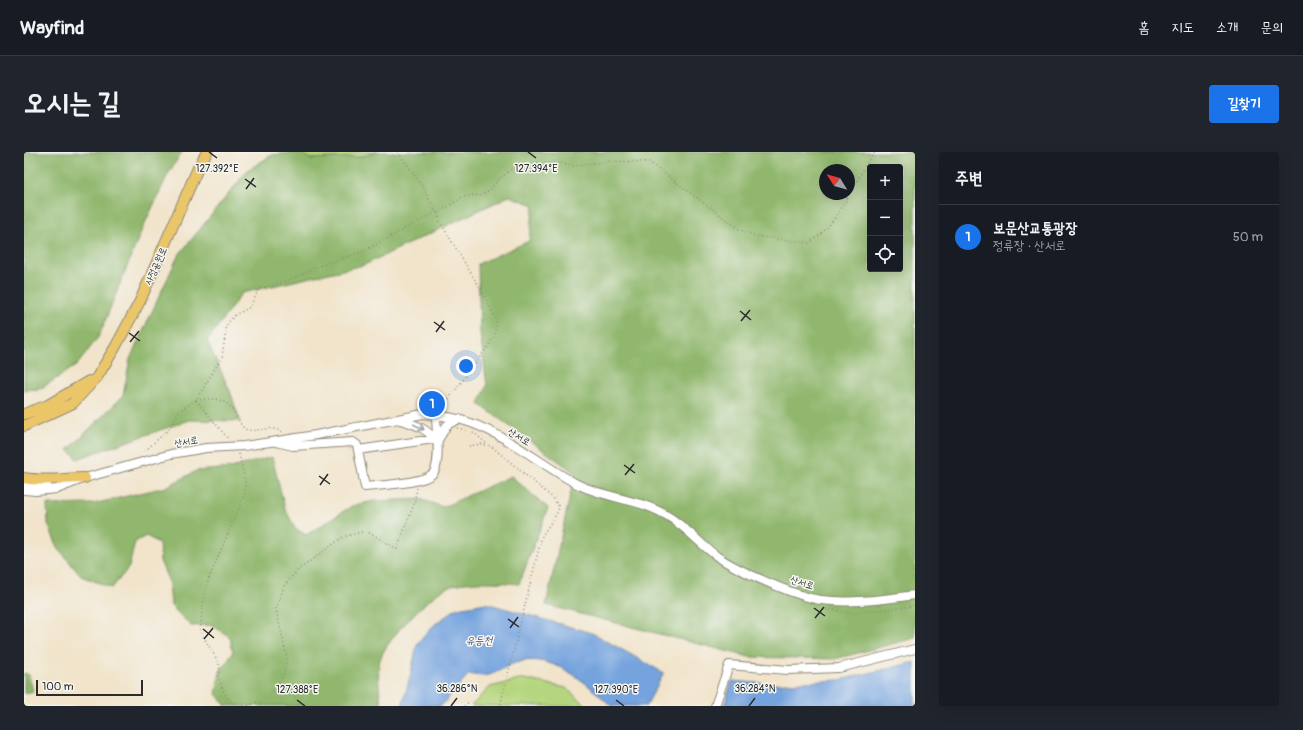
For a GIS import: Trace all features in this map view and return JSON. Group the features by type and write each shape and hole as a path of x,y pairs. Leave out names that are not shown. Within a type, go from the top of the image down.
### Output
{"main road":[{"name":"사정공원로","path":"24,426 73,402 96,377 116,346 140,300 198,168 207,152"},
{"name":"사정공원로","path":"24,420 46,411 66,400 96,377"},
{"path":"24,414 48,405 96,377"},
{"path":"24,433 56,417 73,402"},
{"path":"24,478 41,480 85,478"}],"street":[{"name":"산서로","path":"24,490 36,491 57,489 85,478 171,454 206,448 234,446 292,438 398,420 423,414 436,415 459,419 484,430 586,489 634,501 666,514 719,558 756,577 795,593 821,600 869,601 915,595"},
{"path":"272,441 293,446 353,442 357,445 365,487 418,480 429,477 434,471 436,415"},
{"path":"358,450 436,440 447,425 459,419"},
{"path":"398,420 418,426 436,440"},
{"name":"산서로","path":"24,484 36,485 85,478"},
{"path":"715,706 729,665 788,670 839,668 915,649"}],"path":[{"path":"398,152 423,187 437,212 440,222 483,293 497,321 495,334 489,345 448,400 443,405 423,406"},
{"path":"145,451 169,429 179,411 196,400 222,357 227,324 235,315 250,307 260,289 297,278 318,266 362,252 461,198 472,195 480,196 490,190 500,178 512,169 535,163 560,163 572,166 610,161 649,162 739,228 756,236 809,243 820,236 841,210 863,168 875,152"},
{"path":"196,400 215,398 222,400 233,411 243,428 249,430 266,428 279,430 292,438"},
{"path":"196,400 234,446 241,462 245,493 206,589 200,631 219,663 220,670 218,676 226,698 233,703 243,706 262,701 277,688 287,661 276,614 278,602 284,586 305,564 347,535 368,532 397,549 414,504 418,480"},
{"path":"475,434 487,444 498,450 507,460 553,498 559,507 558,513 550,521 542,536 500,705"},
{"path":"469,446 487,444"},
{"path":"277,688 298,699 303,706"},
{"path":"464,706 469,702"}],"green space":[{"path":"24,152 182,152 168,174 140,234 99,336 77,365 40,389 24,390"},
{"path":"300,152 378,152 360,157 310,159"},
{"path":"300,152 310,159 360,157 378,152 915,152 915,638 835,659 749,657 546,605 575,473 479,404 487,386 480,332 478,264 529,241 534,205 509,196 364,265 242,293 207,341 230,391 240,421 189,420 77,459 68,450 123,396 130,359 178,256 248,170 272,155"},
{"path":"272,457 285,509 295,528 306,535 352,506 374,501 420,499 443,507 511,476 548,508 519,584 472,582 446,588 429,600 400,629 385,649 380,661 379,681 381,706 226,706 216,694 220,671 233,653 230,637 212,625 191,626 171,606 169,582 160,561 159,543 146,536 135,542 129,567 112,588 81,576 58,548 48,524 47,505 93,504 166,487 196,471 231,468"},
{"path":"24,673 29,675 33,691 24,694"},
{"path":"524,679 566,688 587,706 471,706 490,687"}],"water":[{"name":"유등천","path":"486,603 592,633 664,673 646,706 611,706 580,679 568,671 542,661 529,660 515,663 488,675 482,676 469,674 441,706 402,706 417,644 434,625 457,608"},
{"path":"915,662 915,706 724,706 732,681 769,684 839,680"}],"place":[{"name":"보문산교통광장","path":"432,404"}]}
